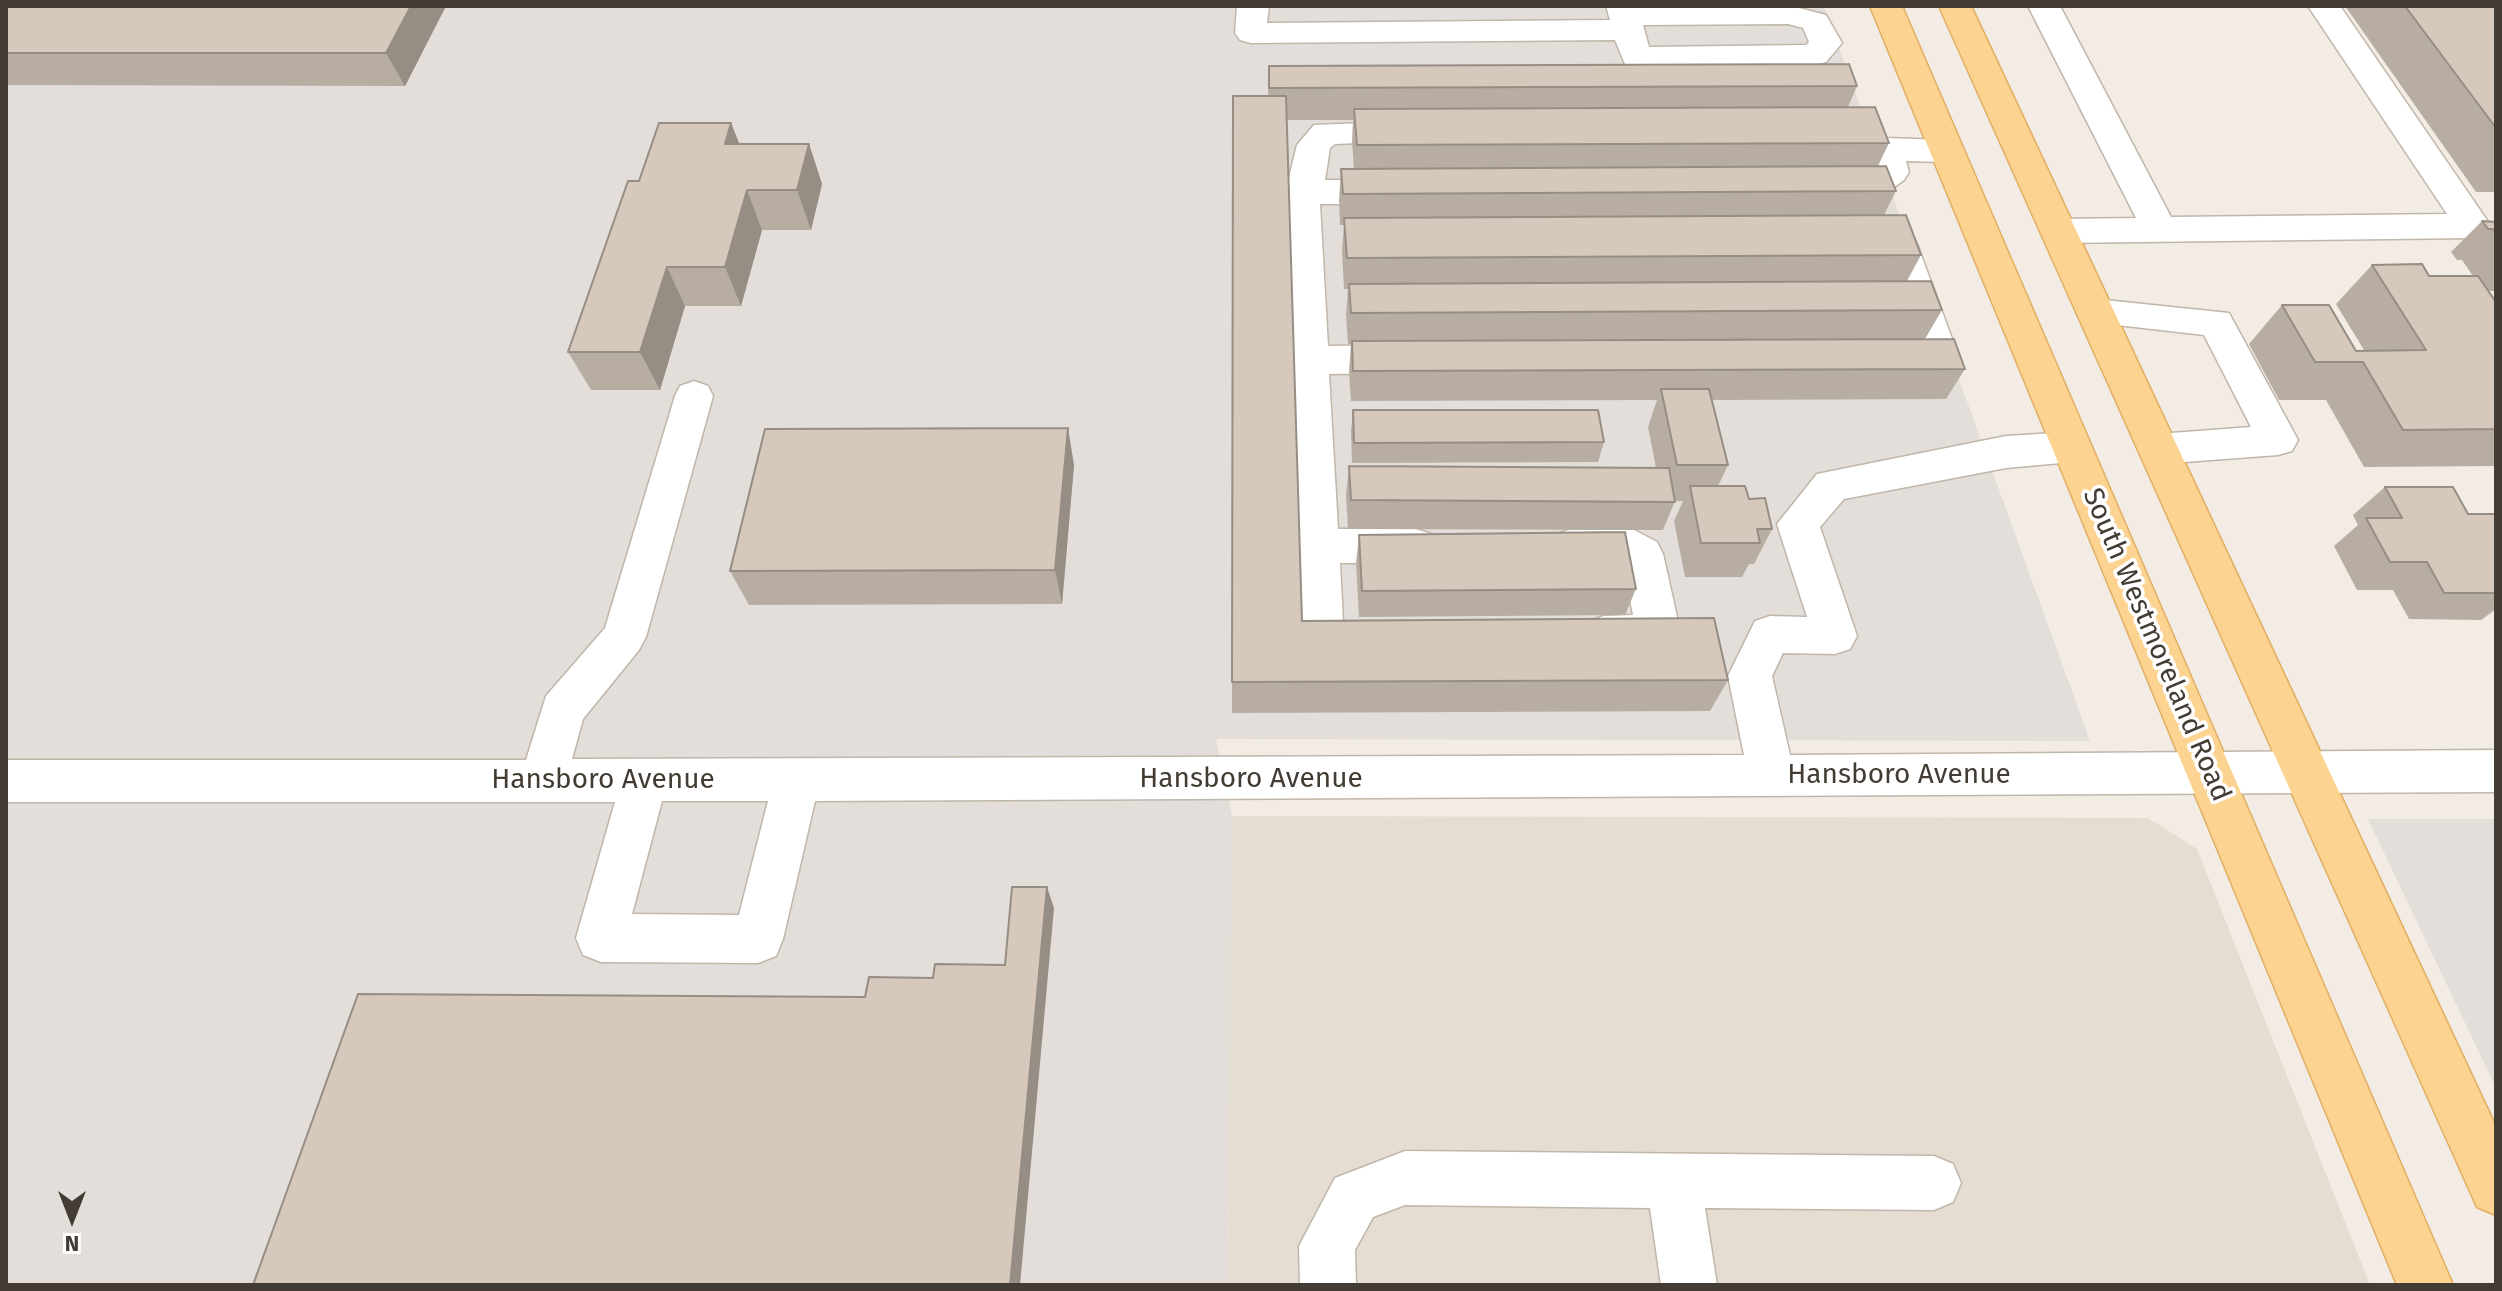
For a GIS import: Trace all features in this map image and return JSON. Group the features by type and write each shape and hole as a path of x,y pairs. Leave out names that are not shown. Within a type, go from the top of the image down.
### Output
{"main road":[{"name":"South Westmoreland Road","path":"1886,6 1983,151 2058,231 2496,1188"},
{"name":"South Westmoreland Road","path":"1955,6 1983,151 2072,447 2425,1285"}],"street":[{"path":"1253,6 1251,33 1625,17 1789,15 1815,22 1826,43 1815,55 1636,57 1625,17"},
{"path":"2044,6 2160,230"},
{"path":"2324,6 2484,225"},
{"path":"1398,639 1336,641 1326,637 1322,630 1310,360 1320,240 1305,195 1314,145 1326,133 1446,132"},
{"path":"1797,188 1873,186 1892,172 1874,142 1983,151"},
{"path":"1305,195 1437,191"},
{"path":"2058,231 2484,225"},
{"path":"1843,240 1891,240 1899,244 1938,352 1931,356 1851,356"},
{"path":"2095,312 2216,323 2278,440 2158,449"},
{"path":"1310,360 1453,359"},
{"path":"544,780 562,710 624,637 694,396"},
{"path":"1772,776 1750,676 1770,634 1835,636 1798,524 1831,485 2006,452 2072,447"},
{"path":"1318,546 1444,546"},
{"path":"1539,547 1634,547 1642,554 1656,621 1653,628 1645,633 1568,635"},
{"name":"Hansboro Avenue","path":"6,781 2496,771"},
{"path":"644,780 601,938 758,939 797,780"},
{"path":"1328,1285 1327,1246 1354,1197 1405,1178 1934,1183"},
{"path":"1673,1180 1689,1285"}],"shaded area":[{"path":"6,6 1824,6 2090,741 1216,739 1232,816 1228,1285 6,1285"},
{"path":"1232,816 2148,818 2197,849 2370,1285 1228,1285"},
{"path":"2368,819 2496,819 2496,1088"}],"building":[{"path":"6,6 411,6 386,53 6,53"},
{"path":"2405,6 2496,6 2496,128"},
{"path":"1849,64 1857,86 1269,88 1269,66"},
{"path":"1233,96 1286,96 1302,621 1714,618 1728,680 1232,682"},
{"path":"1875,107 1889,143 1357,145 1354,109"},
{"path":"659,123 731,123 725,144 809,144 797,190 747,190 725,267 667,267 640,352 568,352 628,181 639,181"},
{"path":"1886,166 1896,191 1343,194 1341,169"},
{"path":"1906,215 1921,255 1347,258 1344,218"},
{"path":"2482,221 2496,222 2496,234 2493,229 2488,229"},
{"path":"2422,264 2429,276 2478,276 2496,302 2496,429 2403,430 2363,362 2315,362 2282,305 2329,305 2356,351 2426,350 2372,265"},
{"path":"1931,281 1942,310 1351,313 1349,284"},
{"path":"1954,339 1965,369 1353,371 1352,341"},
{"path":"1661,389 1709,389 1728,465 1677,465"},
{"path":"1353,410 1598,410 1604,442 1354,443"},
{"path":"1068,428 1055,570 730,571 765,429"},
{"path":"1349,466 1669,468 1675,502 1351,500"},
{"path":"1690,486 1745,486 1749,499 1765,498 1772,529 1757,529 1760,543 1701,543"},
{"path":"2385,487 2453,487 2468,514 2496,514 2496,593 2444,593 2427,562 2390,562 2366,518 2402,518"},
{"path":"1625,532 1636,589 1362,591 1359,535"},
{"path":"1012,887 1047,887 1010,1285 253,1285 358,994 865,997 869,977 933,978 935,964 1005,965"}]}
